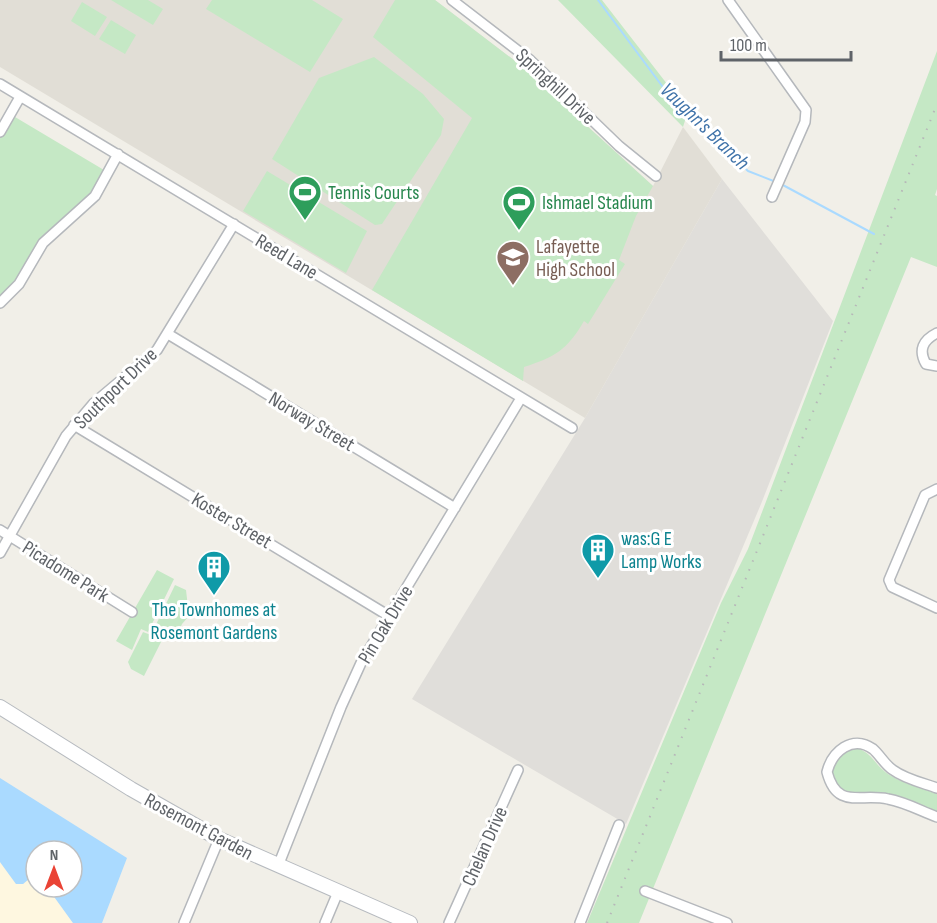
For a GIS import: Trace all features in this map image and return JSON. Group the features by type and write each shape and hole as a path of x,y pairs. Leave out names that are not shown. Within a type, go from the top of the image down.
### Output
{"street":[{"name":"Springhill Drive","path":"452,0 531,60 619,146 656,176"},
{"path":"729,0 806,110 805,122 772,197"},
{"name":"Reed Lane","path":"0,84 572,428"},
{"path":"0,132 20,97"},
{"path":"0,303 19,285 43,243 95,196 118,154"},
{"name":"Southport Drive","path":"0,554 57,449 74,425 94,403 148,359 168,334 234,224"},
{"path":"937,333 928,338 922,346 922,357 926,364 937,366"},
{"name":"Norway Street","path":"168,334 455,508"},
{"name":"Pin Oak Drive","path":"278,866 348,689 389,616 521,398"},
{"name":"Koster Street","path":"74,425 389,616"},
{"path":"937,489 925,495 889,580 892,587 937,608"},
{"name":"Picadome Park","path":"0,530 132,612"},
{"name":"Rosemont Garden","path":"0,707 145,797 219,839 410,923"},
{"path":"937,788 893,770 873,749 861,744 847,746 836,752 827,772 836,791 847,797 888,799 937,817"},
{"name":"Chelan Drive","path":"449,923 518,770"},
{"path":"580,923 620,825"},
{"path":"184,923 219,839"},
{"path":"645,891 727,923"},
{"path":"325,923 338,892"}],"shaded area":[{"name":"Lafayette High School","path":"0,0 435,0 519,64 653,186 683,127 722,179 585,418 0,67"},
{"path":"722,179 833,321 761,504 626,824 412,699 585,418"},
{"path":"0,862 16,884 24,883 24,899 56,899 73,923 0,923"}],"green space":[{"path":"111,0 148,0 163,9 153,25"},
{"path":"212,0 312,0 343,19 310,72 206,9"},
{"name":"Ishmael Stadium","path":"395,0 435,0 519,64 653,186 636,216 619,260 625,264 588,324 584,321 566,346 552,356 524,367 523,381 372,290 472,118 373,37"},
{"path":"558,0 602,0 688,111 683,127"},
{"path":"82,2 107,17 95,36 71,21"},
{"path":"111,20 136,35 125,54 99,39"},
{"path":"937,51 937,189 935,195 937,196 937,267 911,257 639,923 587,923 721,603 748,549"},
{"path":"374,57 423,94 444,119 441,135 382,224 375,225 272,159 319,78"},
{"path":"10,114 109,173 104,184 49,236 19,285 0,303 0,132"},
{"name":"Tennis Courts","path":"267,171 367,231 346,273 243,211"},
{"path":"157,570 174,579 148,632 141,629 132,650 116,641"},
{"path":"175,585 186,590 189,616 178,633 162,640 144,676 131,669 128,662 143,632 151,635"},
{"path":"857,748 869,755 888,774 937,794 937,813 891,794 854,794 844,790 833,778 834,765 843,754"}],"water":[{"path":"0,778 127,858 102,923 73,923 56,899 84,899 84,839 24,839 23,884 16,884 0,862"}],"waterway":[{"name":"Vaughn's Branch","path":"598,0 674,102 748,171 776,182"},
{"name":"Vaughn's Branch","path":"781,184 874,234"}],"railway":[{"path":"607,923 937,104"}],"place":[{"name":"Tennis Courts","path":"305,221"},
{"name":"Ishmael Stadium","path":"519,231"},
{"name":"Lafayette High School","path":"513,286"},
{"name":"was:G E Lamp Works","path":"598,579"},
{"name":"The Townhomes at Rosemont Gardens","path":"214,596"}]}
